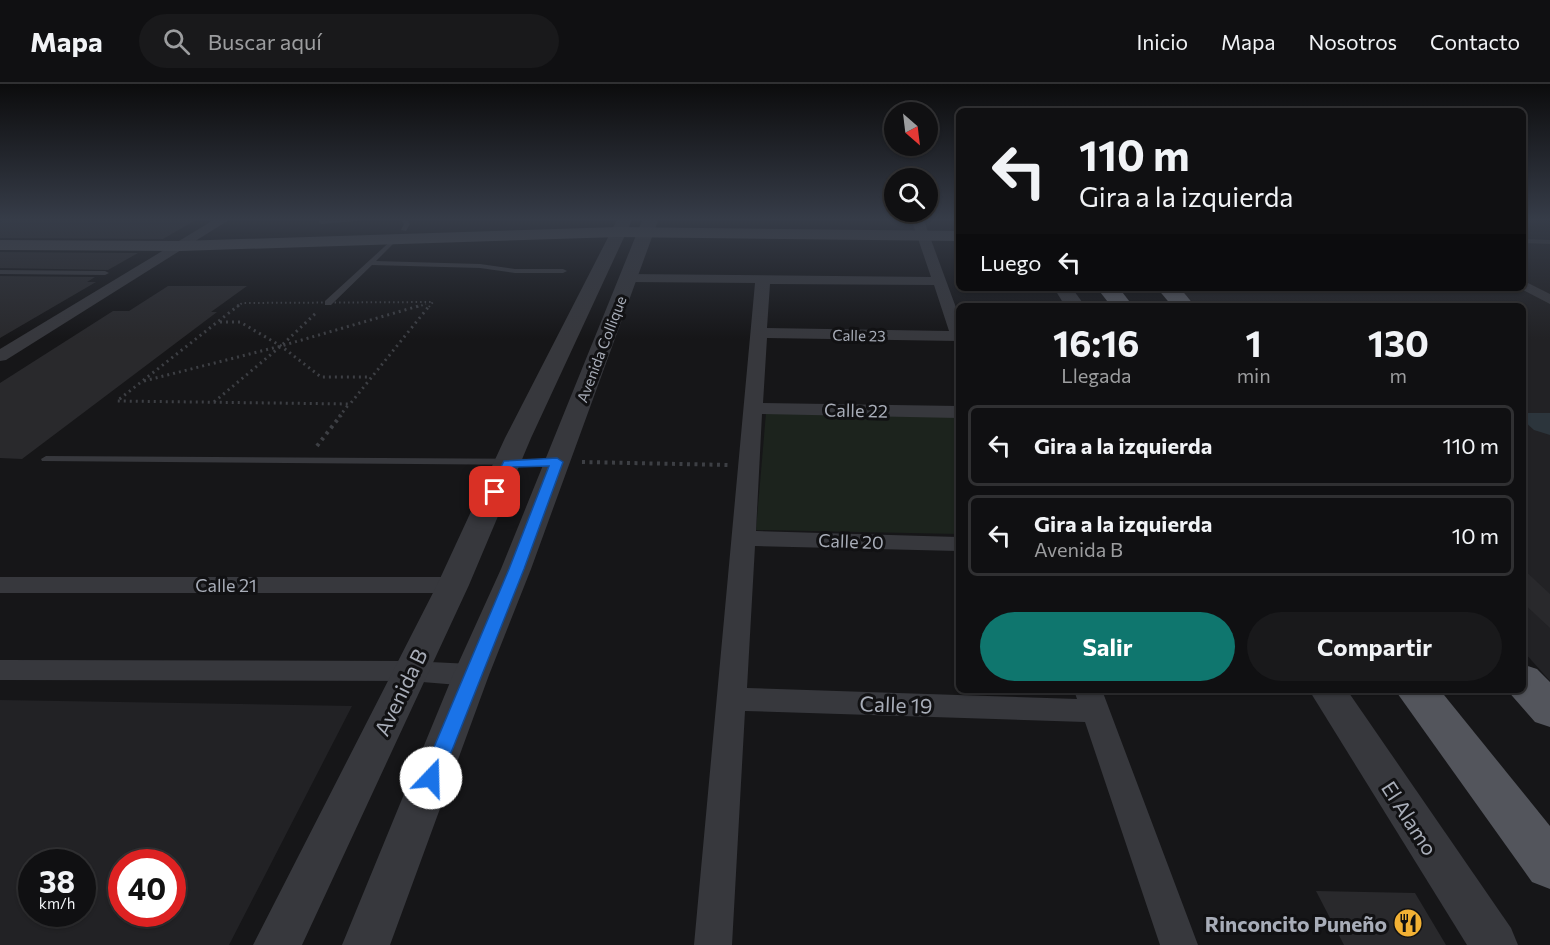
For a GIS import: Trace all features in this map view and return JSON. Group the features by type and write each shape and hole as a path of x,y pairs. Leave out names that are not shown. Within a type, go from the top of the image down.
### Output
{"main road":[{"path":"1110,291 1120,303"},
{"path":"1171,291 1181,303"},
{"path":"1526,684 1550,710"},
{"path":"1418,693 1550,865"}],"street":[{"path":"0,356 160,258"},
{"name":"Avenida B","path":"277,945 453,585 513,451 606,258"},
{"name":"Avenida Collique","path":"560,454 635,258"},
{"path":"932,258 956,329"},
{"path":"628,278 940,281"},
{"path":"713,945 763,278"},
{"path":"1526,286 1550,300"},
{"name":"Calle 23","path":"759,333 956,335"},
{"name":"Calle 22","path":"753,408 956,412"},
{"path":"366,945 560,454"},
{"name":"Calle 20","path":"744,538 956,544"},
{"name":"Calle 21","path":"0,585 453,585"},
{"path":"0,670 410,671 471,675"},
{"name":"El Alamo","path":"1329,693 1494,945"},
{"name":"Calle 19","path":"732,699 1092,701"},
{"path":"1092,701 1179,945"}],"lane":[{"path":"328,303 376,258"},
{"path":"372,263 480,266 515,271 563,271"},
{"path":"0,272 105,273"},
{"path":"46,459 306,459 513,451 560,454"}],"path":[{"path":"350,404 117,401 242,303 433,302"},
{"path":"142,382 281,346 433,302"},
{"path":"306,459 370,377 433,302"},
{"path":"213,402 281,346 328,303"},
{"path":"218,321 240,322 281,346 321,378 370,377"},
{"path":"560,454 749,466"}],"shaded area":[{"path":"1526,258 1550,258 1550,681 1526,654 1526,303 1193,303 1182,291 1526,291"},
{"path":"766,413 956,416 956,534 756,530"},
{"path":"1526,413 1550,413 1550,435 1534,430 1526,423"},
{"path":"0,700 352,706 229,945 0,945"}],"building":[{"path":"0,258 129,258 108,270 0,268"},
{"path":"0,276 95,277 87,282 96,282 0,338"},
{"path":"168,286 247,286 211,312 217,312 22,459 0,458 0,383 113,311 129,311"},
{"path":"1526,572 1550,594 1550,628 1526,606"},
{"path":"1316,891 1415,893 1446,945 1344,945"}],"place":[{"name":"Rinconcito Puneño","path":"1408,923"}],"route":[{"path":"431,778 557,462 509,463 495,492"}]}
